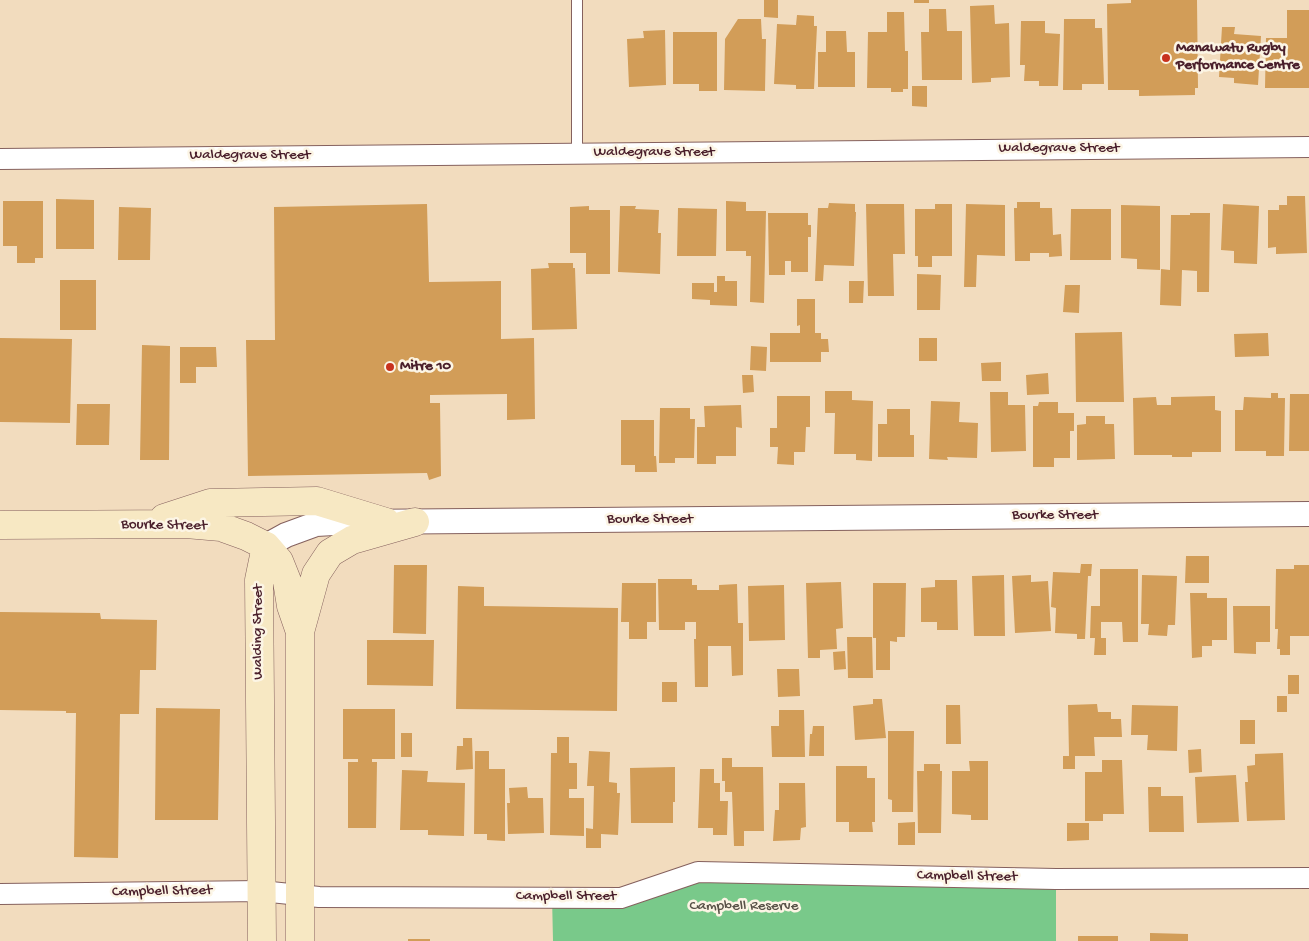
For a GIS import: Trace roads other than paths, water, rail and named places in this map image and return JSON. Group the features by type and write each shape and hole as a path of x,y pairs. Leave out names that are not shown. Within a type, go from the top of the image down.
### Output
{"main road":[{"path":"143,524 210,503 317,501 386,522"},
{"path":"300,632 316,574 330,553 352,540 415,522"},
{"name":"Bourke Street","path":"0,524 186,524 221,527 266,546"},
{"name":"Walding Street","path":"266,546 279,561 287,581 291,606 300,632 300,941"},
{"name":"Walding Street","path":"262,941 258,580 266,546"}],"street":[{"name":"Waldegrave Street","path":"0,159 1309,147"},
{"name":"Bourke Street","path":"266,546 286,535 316,524 1309,514"},
{"name":"Campbell Street","path":"0,894 260,891 333,897 621,898 698,872 1056,879 1309,878"}],"lane":[{"path":"577,0 577,153"}],"place":[{"name":"Manawatu Rugby Performance Centre","path":"1166,58"},
{"name":"Mitre 10","path":"390,367"}],"park label":[{"name":"Campbell Reserve","path":"744,907"}]}
